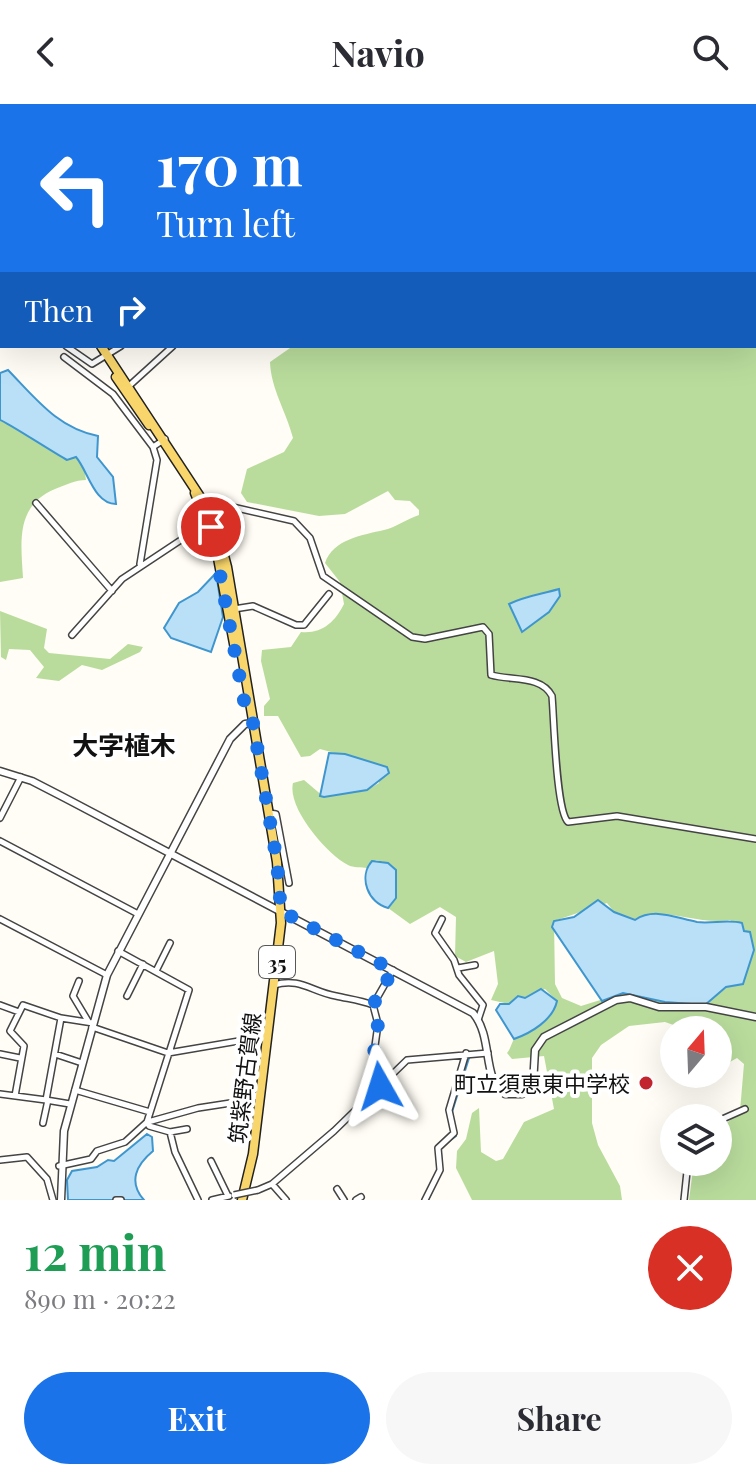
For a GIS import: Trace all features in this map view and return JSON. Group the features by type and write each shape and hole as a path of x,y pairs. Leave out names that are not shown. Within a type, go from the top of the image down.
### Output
{"main road":[{"name":"筑紫野古賀線","path":"97,348 129,386 160,443"},
{"name":"筑紫野古賀線","path":"102,348 211,520 234,609 268,812 281,911 262,1092 235,1197"},
{"name":"筑紫野古賀線","path":"211,520 246,711 253,723"}],"street":[{"path":"69,348 92,364 118,348"},
{"path":"129,386 171,348"},
{"path":"64,357 113,394 160,443 140,565"},
{"path":"36,503 112,591"},
{"path":"204,505 277,514 294,521 310,538 323,576 412,637 425,639 483,627 489,634 491,675 533,681 548,688 552,696 559,805 561,814 568,822 617,816 756,839"},
{"path":"72,635 140,565 211,520"},
{"path":"234,609 253,606 296,625 304,625 329,594"},
{"path":"61,1200 59,1166 70,1104 107,975 230,739 245,724 253,723"},
{"path":"0,771 21,777 462,1006 478,1020 497,1088 514,1096 533,1085 535,1050 544,1037 616,1000 630,998 659,1007 706,1007 756,1017"},
{"path":"0,818 21,777"},
{"path":"268,812 276,814 289,883"},
{"path":"0,841 138,914"},
{"path":"0,919 107,975"},
{"path":"442,919 435,933 458,968 459,975 483,1005 478,1020"},
{"path":"156,971 170,943"},
{"path":"118,951 189,990 147,1122"},
{"path":"127,996 143,964"},
{"path":"458,968 475,965"},
{"path":"380,1086 374,1053 378,1024 373,1005 393,970"},
{"path":"274,985 296,980 333,995 351,997 373,1005"},
{"path":"79,981 73,996 91,1024"},
{"path":"0,1005 19,1012"},
{"path":"15,1096 23,1042 10,1031 23,1005 91,1024 168,1053 268,1036"},
{"path":"43,1123 61,1018"},
{"path":"425,1200 440,1170 438,1148 454,1133 449,1110 466,1053"},
{"path":"212,1200 235,1197 272,1184 407,1060 489,1053"},
{"path":"0,1054 20,1058"},
{"path":"55,1054 82,1063"},
{"path":"74,1090 150,1112"},
{"path":"59,1166 91,1159 97,1151 125,1142 147,1122 198,1108 250,1100 262,1092"},
{"path":"0,1094 70,1104"},
{"path":"732,1115 745,1109"},
{"path":"147,1122 149,1126 170,1132 187,1129"},
{"path":"170,1132 175,1152 198,1200"},
{"path":"0,1160 27,1157 47,1179 53,1200"},
{"path":"211,1161 235,1197"},
{"path":"684,1200 687,1176"},
{"path":"272,1184 286,1200"},
{"path":"337,1189 344,1200"}],"green space":[{"path":"290,348 756,348 756,1200 689,1200 692,1176 732,1176 732,1118 740,1111 744,1064 737,1058 732,1061 732,1016 660,1016 660,1023 629,1026 601,1045 592,1058 592,1123 598,1145 620,1186 622,1200 472,1200 456,1168 457,1151 466,1139 472,1113 479,1108 481,1152 496,1161 503,1159 524,1122 554,1109 544,1056 512,1059 507,1053 517,1036 550,1015 557,1001 545,989 525,998 518,996 509,1004 491,1000 498,984 494,951 466,962 455,956 456,917 440,907 410,924 388,908 393,903 396,870 388,863 376,860 367,868 348,865 320,841 296,805 293,783 304,780 324,797 367,790 379,783 379,765 320,749 310,756 301,757 278,716 264,716 264,706 270,699 261,661 262,650 291,647 301,632 321,629 336,616 344,604 340,582 325,563 335,548 350,539 388,529 419,515 419,510 410,501 395,500 388,491 345,514 319,516 247,502 241,493 247,469 284,452 293,438 273,381 270,362","holes":["607,903 614,912 635,920 655,914 730,920 743,931 754,950 747,972 704,1005 665,1002 623,993 581,1006 562,998 555,984 554,921"]},
{"path":"0,420 67,460 75,457 84,467 86,480 55,489 33,505 23,526 23,578 0,582"},
{"path":"0,611 47,629 44,648 49,653 110,659 128,644 143,647 140,652 102,670 82,665 59,681 36,678 44,667 30,650 9,649 6,660 1,657"}],"water":[{"path":"8,370 60,420 98,436 97,457 113,477 116,504 102,499 76,457 67,460 0,420 0,373"},
{"path":"216,573 223,617 211,652 171,638 164,628 179,603 198,592"},
{"path":"559,589 560,596 549,612 522,632 509,604"},
{"path":"329,753 345,754 387,767 389,773 367,790 320,796"},
{"path":"372,861 388,863 396,870 396,898 388,908 375,901 367,889 366,874"},
{"path":"598,900 614,912 635,920 657,914 697,922 742,923 744,931 750,932 754,950 743,984 726,987 705,1005 665,1002 623,993 602,1001 552,927 554,921 574,917"},
{"path":"541,989 557,1001 555,1008 540,1025 514,1039 496,1010 500,1004 509,1004 518,996 525,998"},
{"path":"147,1134 152,1137 153,1151 138,1168 135,1180 144,1200 68,1200 67,1180 72,1171 114,1161"}],"waterway":[{"path":"445,1144 456,1136 452,1112 469,1058"},
{"path":"441,1153 442,1170"},
{"path":"428,1200 438,1179"}],"place":[{"name":"町立須恵東中学校","path":"646,1083"}],"district":[{"name":"大字植木","path":"124,744"}],"route":[{"path":"211,527 220,561 246,711 253,723 277,862 281,911 393,970 373,1005 379,1032 374,1053 380,1086"}]}
